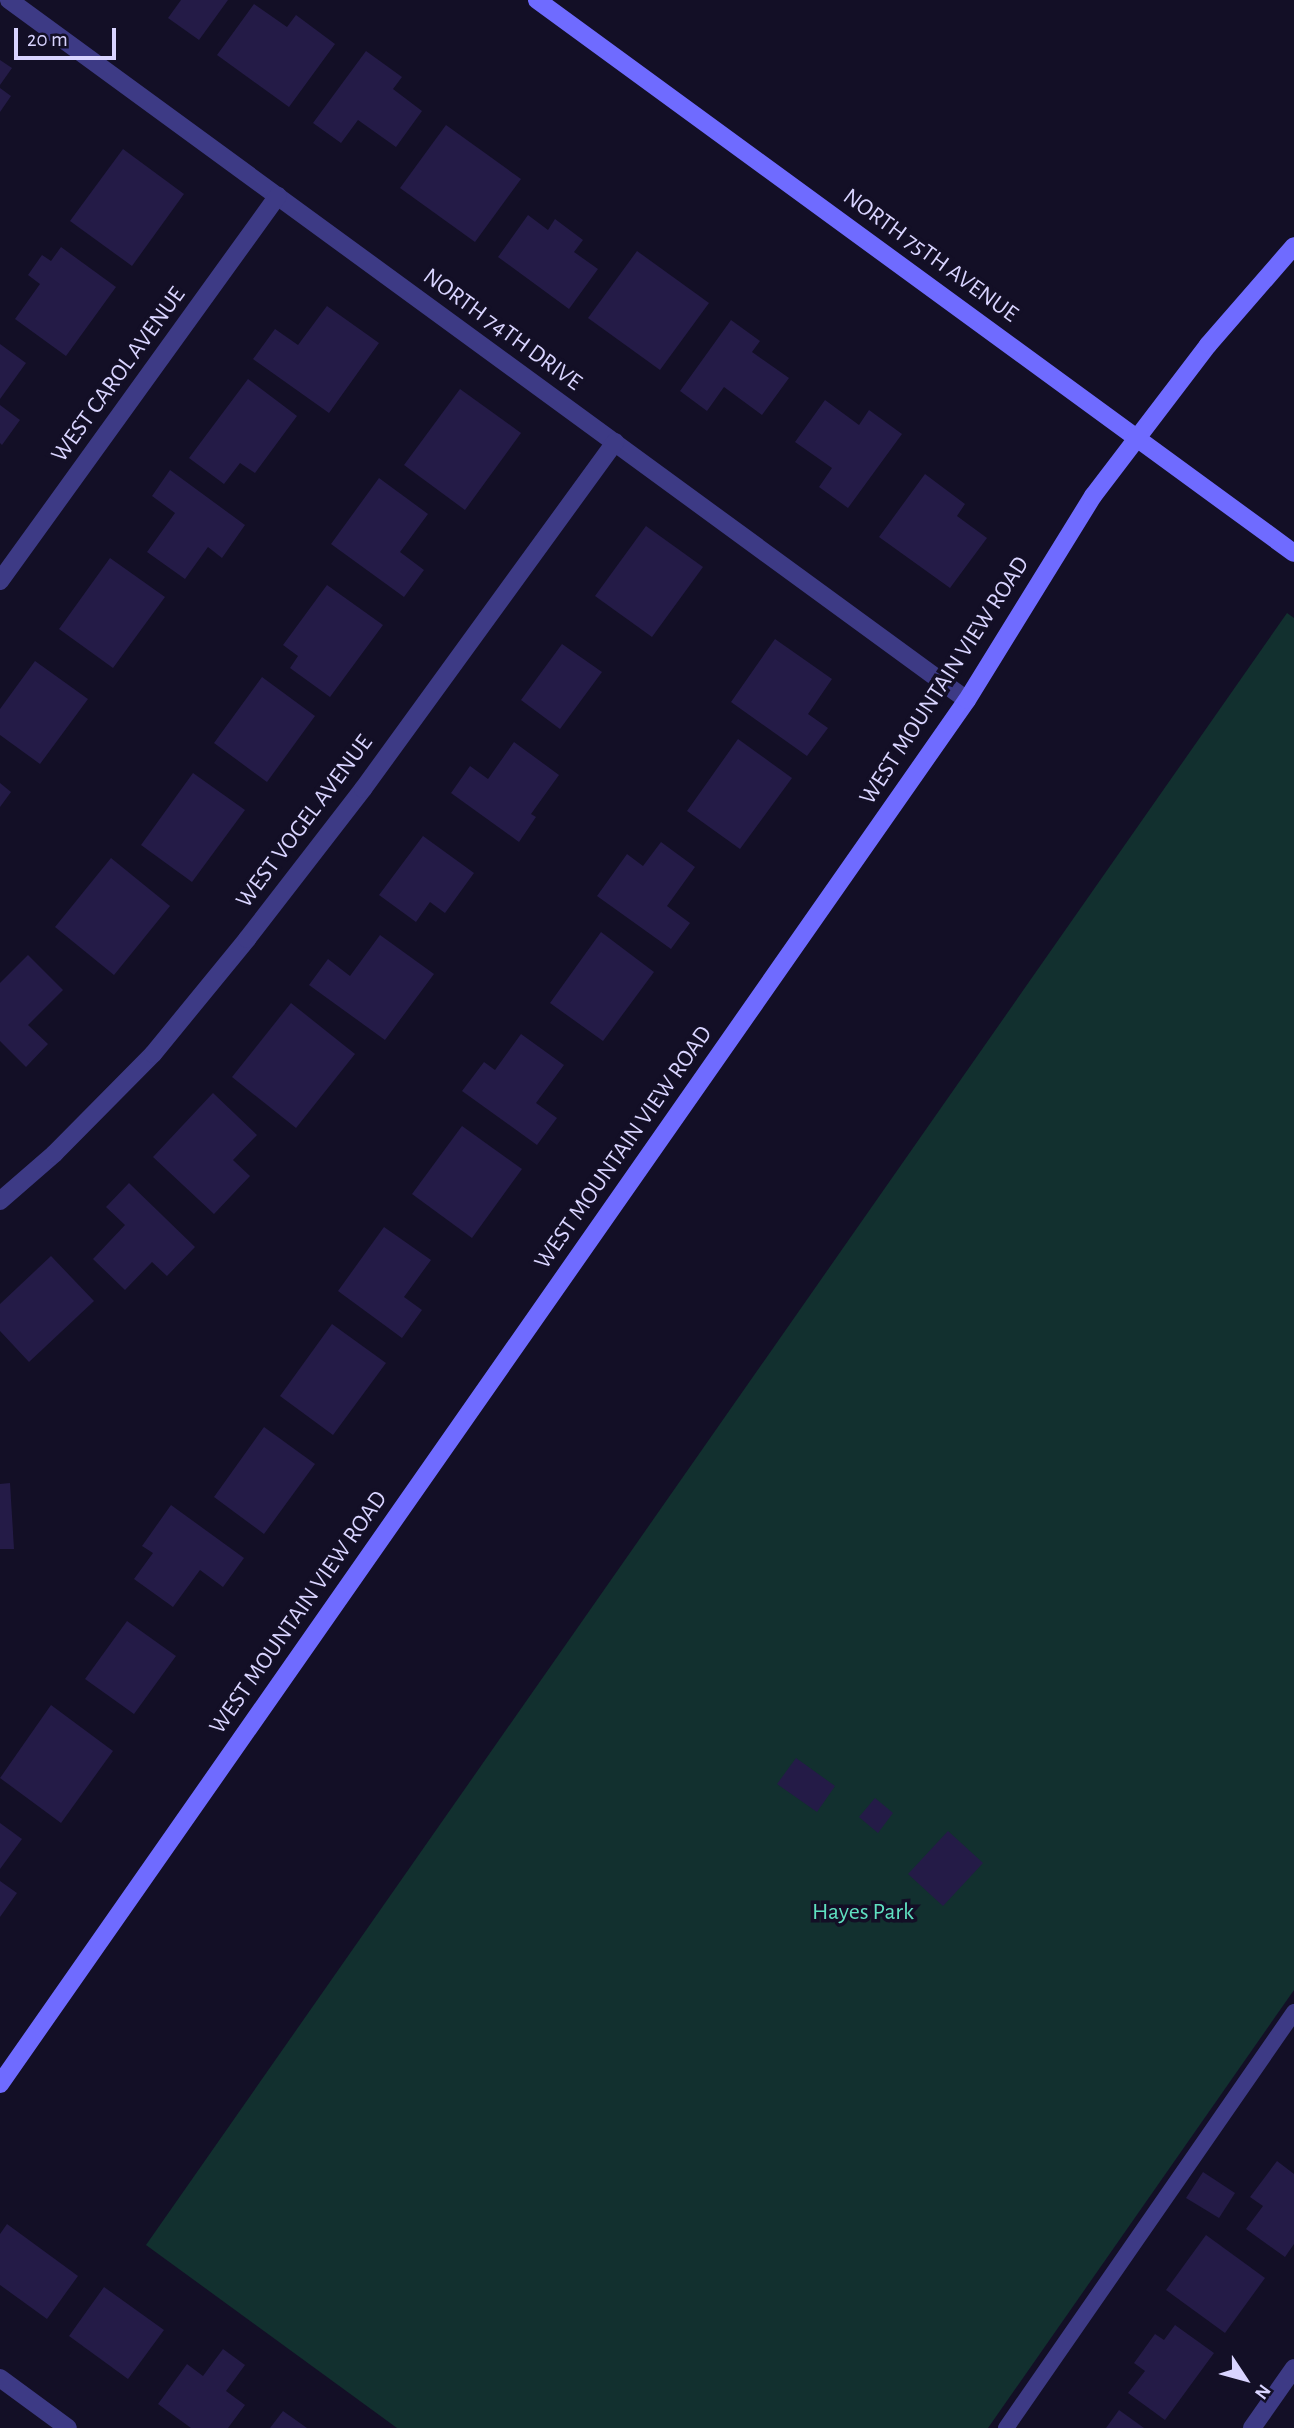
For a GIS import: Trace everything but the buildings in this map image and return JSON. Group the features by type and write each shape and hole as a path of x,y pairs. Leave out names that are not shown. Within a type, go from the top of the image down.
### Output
{"street":[{"name":"NORTH 74TH DRIVE","path":"9,0 967,700"},
{"name":"NORTH 75TH AVENUE","path":"537,0 1294,553"},
{"name":"WEST CAROL AVENUE","path":"0,581 278,196"},
{"name":"WEST MOUNTAIN VIEW ROAD","path":"0,2084 967,700 1093,496 1209,345 1294,246"},
{"name":"WEST VOGEL AVENUE","path":"0,1201 54,1154 153,1054 247,939 363,789 615,442"},
{"path":"1252,2428 1294,2368"},
{"path":"0,2378 68,2428"}],"lane":[{"path":"1006,2428 1294,2012"}],"green space":[{"name":"Hayes Park","path":"1287,613 1294,618 1294,1990 988,2428 397,2428 146,2245"}]}
